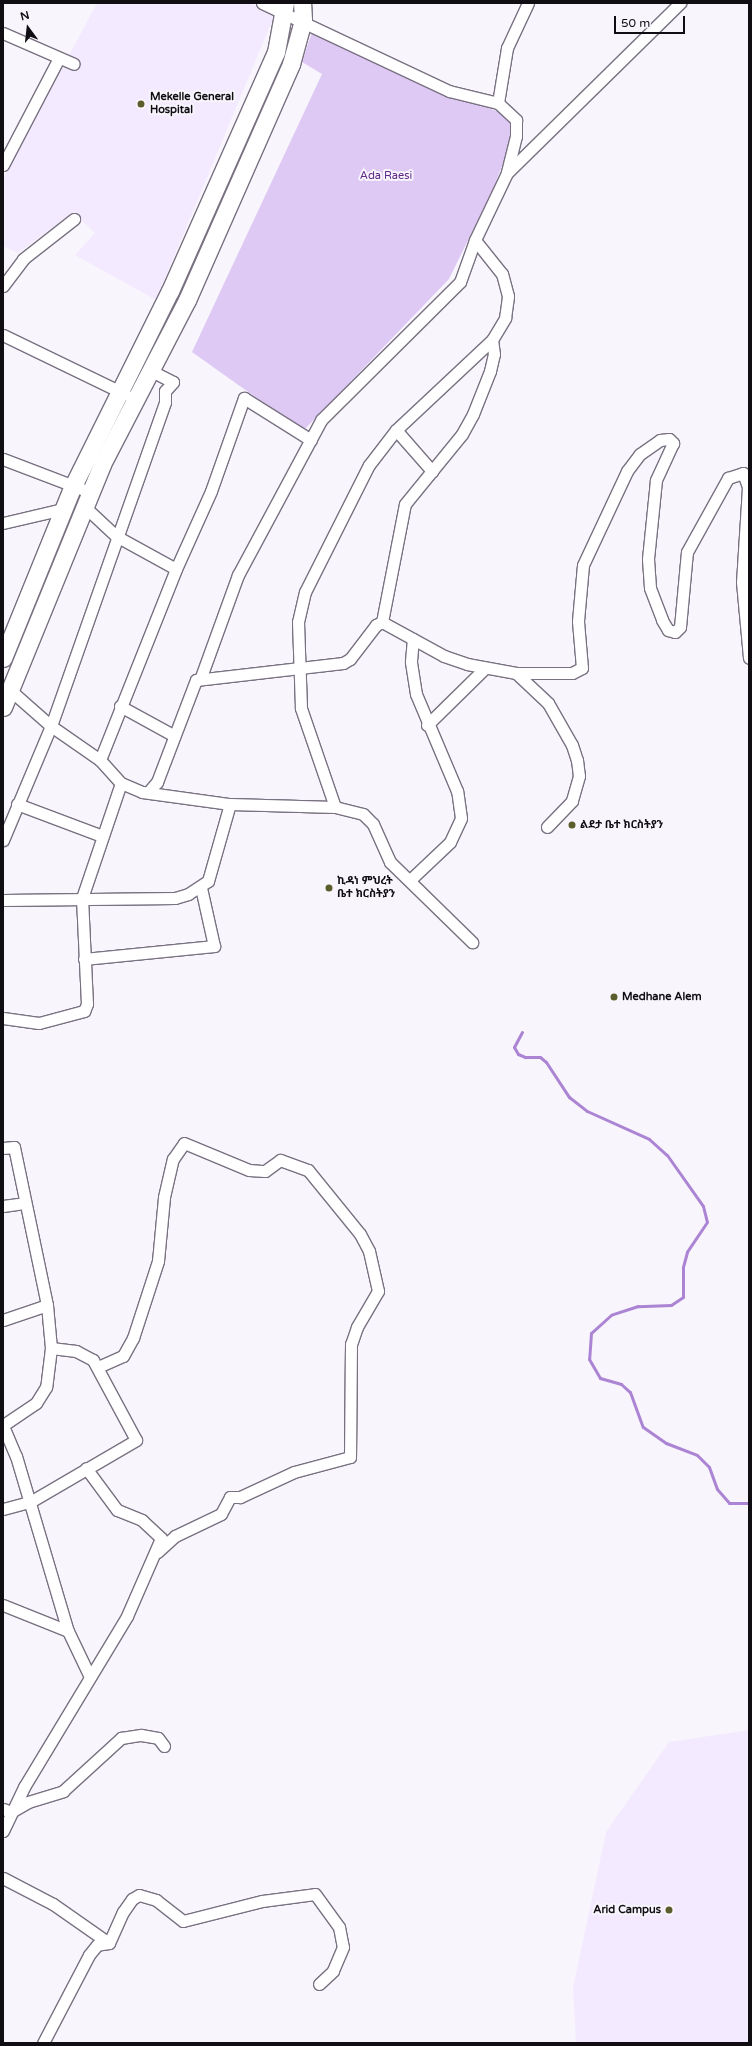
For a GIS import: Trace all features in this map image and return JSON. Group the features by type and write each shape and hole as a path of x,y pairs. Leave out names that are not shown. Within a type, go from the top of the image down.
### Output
{"main road":[{"path":"3,707 6,690 86,508 90,492 168,338 291,64 303,20 302,3"},
{"path":"3,658 73,486 150,330 276,52 285,8"},
{"path":"150,330 168,338"}],"street":[{"path":"150,790 157,782 193,684 200,677 238,575 321,420 460,282 474,240 506,173 516,136 516,120 498,103 449,91 303,20 285,8 262,3"},
{"path":"498,103 507,48 528,3"},
{"path":"506,173 680,3"},
{"path":"3,34 74,64"},
{"path":"3,165 60,58"},
{"path":"3,286 23,259 74,219"},
{"path":"335,807 302,708 298,622 305,592 369,465 396,430 492,340 505,318 508,296 502,274 474,240"},
{"path":"3,334 136,399"},
{"path":"382,622 405,504 462,434 473,414 490,371 494,354 492,340"},
{"path":"3,840 51,726 116,536 165,402 164,391 173,382 151,371"},
{"path":"100,760 120,706 176,569 211,491 244,398 311,440"},
{"path":"396,430 432,470"},
{"path":"382,622 444,656 485,668 516,673 572,673 582,668 578,621 583,565 627,471 651,445 669,438 673,443 656,480 648,559 650,588 662,620 668,630 675,632 680,627 687,552 728,478 743,473 748,486 742,582 745,637 749,658"},
{"path":"3,459 90,492"},
{"path":"86,508 116,536 176,569"},
{"path":"3,523 63,509"},
{"path":"200,677 335,665 350,659 376,625 382,622"},
{"path":"410,880 450,842 461,818 457,791 427,725 416,694 411,661 413,639"},
{"path":"427,725 485,668"},
{"path":"516,673 548,703 572,745 577,760 580,776 572,802 547,827"},
{"path":"6,690 51,726 100,760 121,783 142,792 150,790 230,804 335,807 362,814 373,824 390,862 472,942"},
{"path":"120,706 173,735"},
{"path":"3,1018 39,1023 84,1011 87,1004 82,898 121,783"},
{"path":"17,804 102,836"},
{"path":"3,900 175,898 201,888 208,881 230,804"},
{"path":"84,959 214,946 201,888"},
{"path":"98,1367 123,1356 133,1338 158,1261 164,1197 173,1159 184,1144 249,1170 265,1171 280,1160 308,1170 360,1234 369,1251 378,1291 357,1327 351,1344 350,1457 294,1472 240,1497 230,1497 221,1514 175,1536 157,1552"},
{"path":"3,1148 14,1147 24,1203 47,1305 51,1348 46,1387 36,1403 3,1426 30,1502 68,1630 89,1675"},
{"path":"3,1206 24,1203"},
{"path":"3,1320 47,1305"},
{"path":"3,1509 30,1502 136,1440 98,1367 87,1355 51,1348"},
{"path":"3,1831 7,1810 89,1675 127,1616 157,1552 161,1538 142,1520 117,1510 86,1468"},
{"path":"3,1605 68,1630"},
{"path":"7,1810 62,1791 121,1738 141,1735 158,1738 164,1746"},
{"path":"3,1878 53,1904 109,1943"},
{"path":"109,1943 123,1912 132,1899 139,1895 156,1900 183,1921 262,1900 315,1894 339,1927 343,1947 333,1971 319,1984"},
{"path":"43,2043 89,1955 97,1945 109,1943"}],"shaded area":[{"name":"Mekelle General Hospital","path":"97,3 249,3 275,14 156,300 75,255 95,233 73,212 18,253 3,246 3,179"},
{"name":"Arid Campus","path":"749,1730 749,2043 576,2043 573,1988 606,1832 669,1742"}],"green space":[{"name":"Ada Raesi","path":"312,32 510,117 514,134 494,187 449,279 303,431 192,352 322,74 302,62"}],"waterway":[{"path":"522,1032 514,1047 518,1054 525,1057 540,1057 546,1062 569,1097 587,1111 649,1139 667,1155 703,1206 707,1222 687,1252 683,1267 683,1297 671,1305 638,1306 611,1315 591,1333 589,1359 600,1378 621,1384 630,1392 643,1427 666,1443 697,1455 709,1467 717,1489 729,1503 749,1503"}],"place":[{"name":"Mekelle General Hospital","path":"141,104"},
{"name":"ልደታ ቤተ ክርስትያን","path":"572,825"},
{"name":"ኪዳነ ምህረት ቤተ ክርስትያን","path":"329,888"},
{"name":"Medhane Alem","path":"614,997"},
{"name":"Arid Campus","path":"669,1910"}]}
